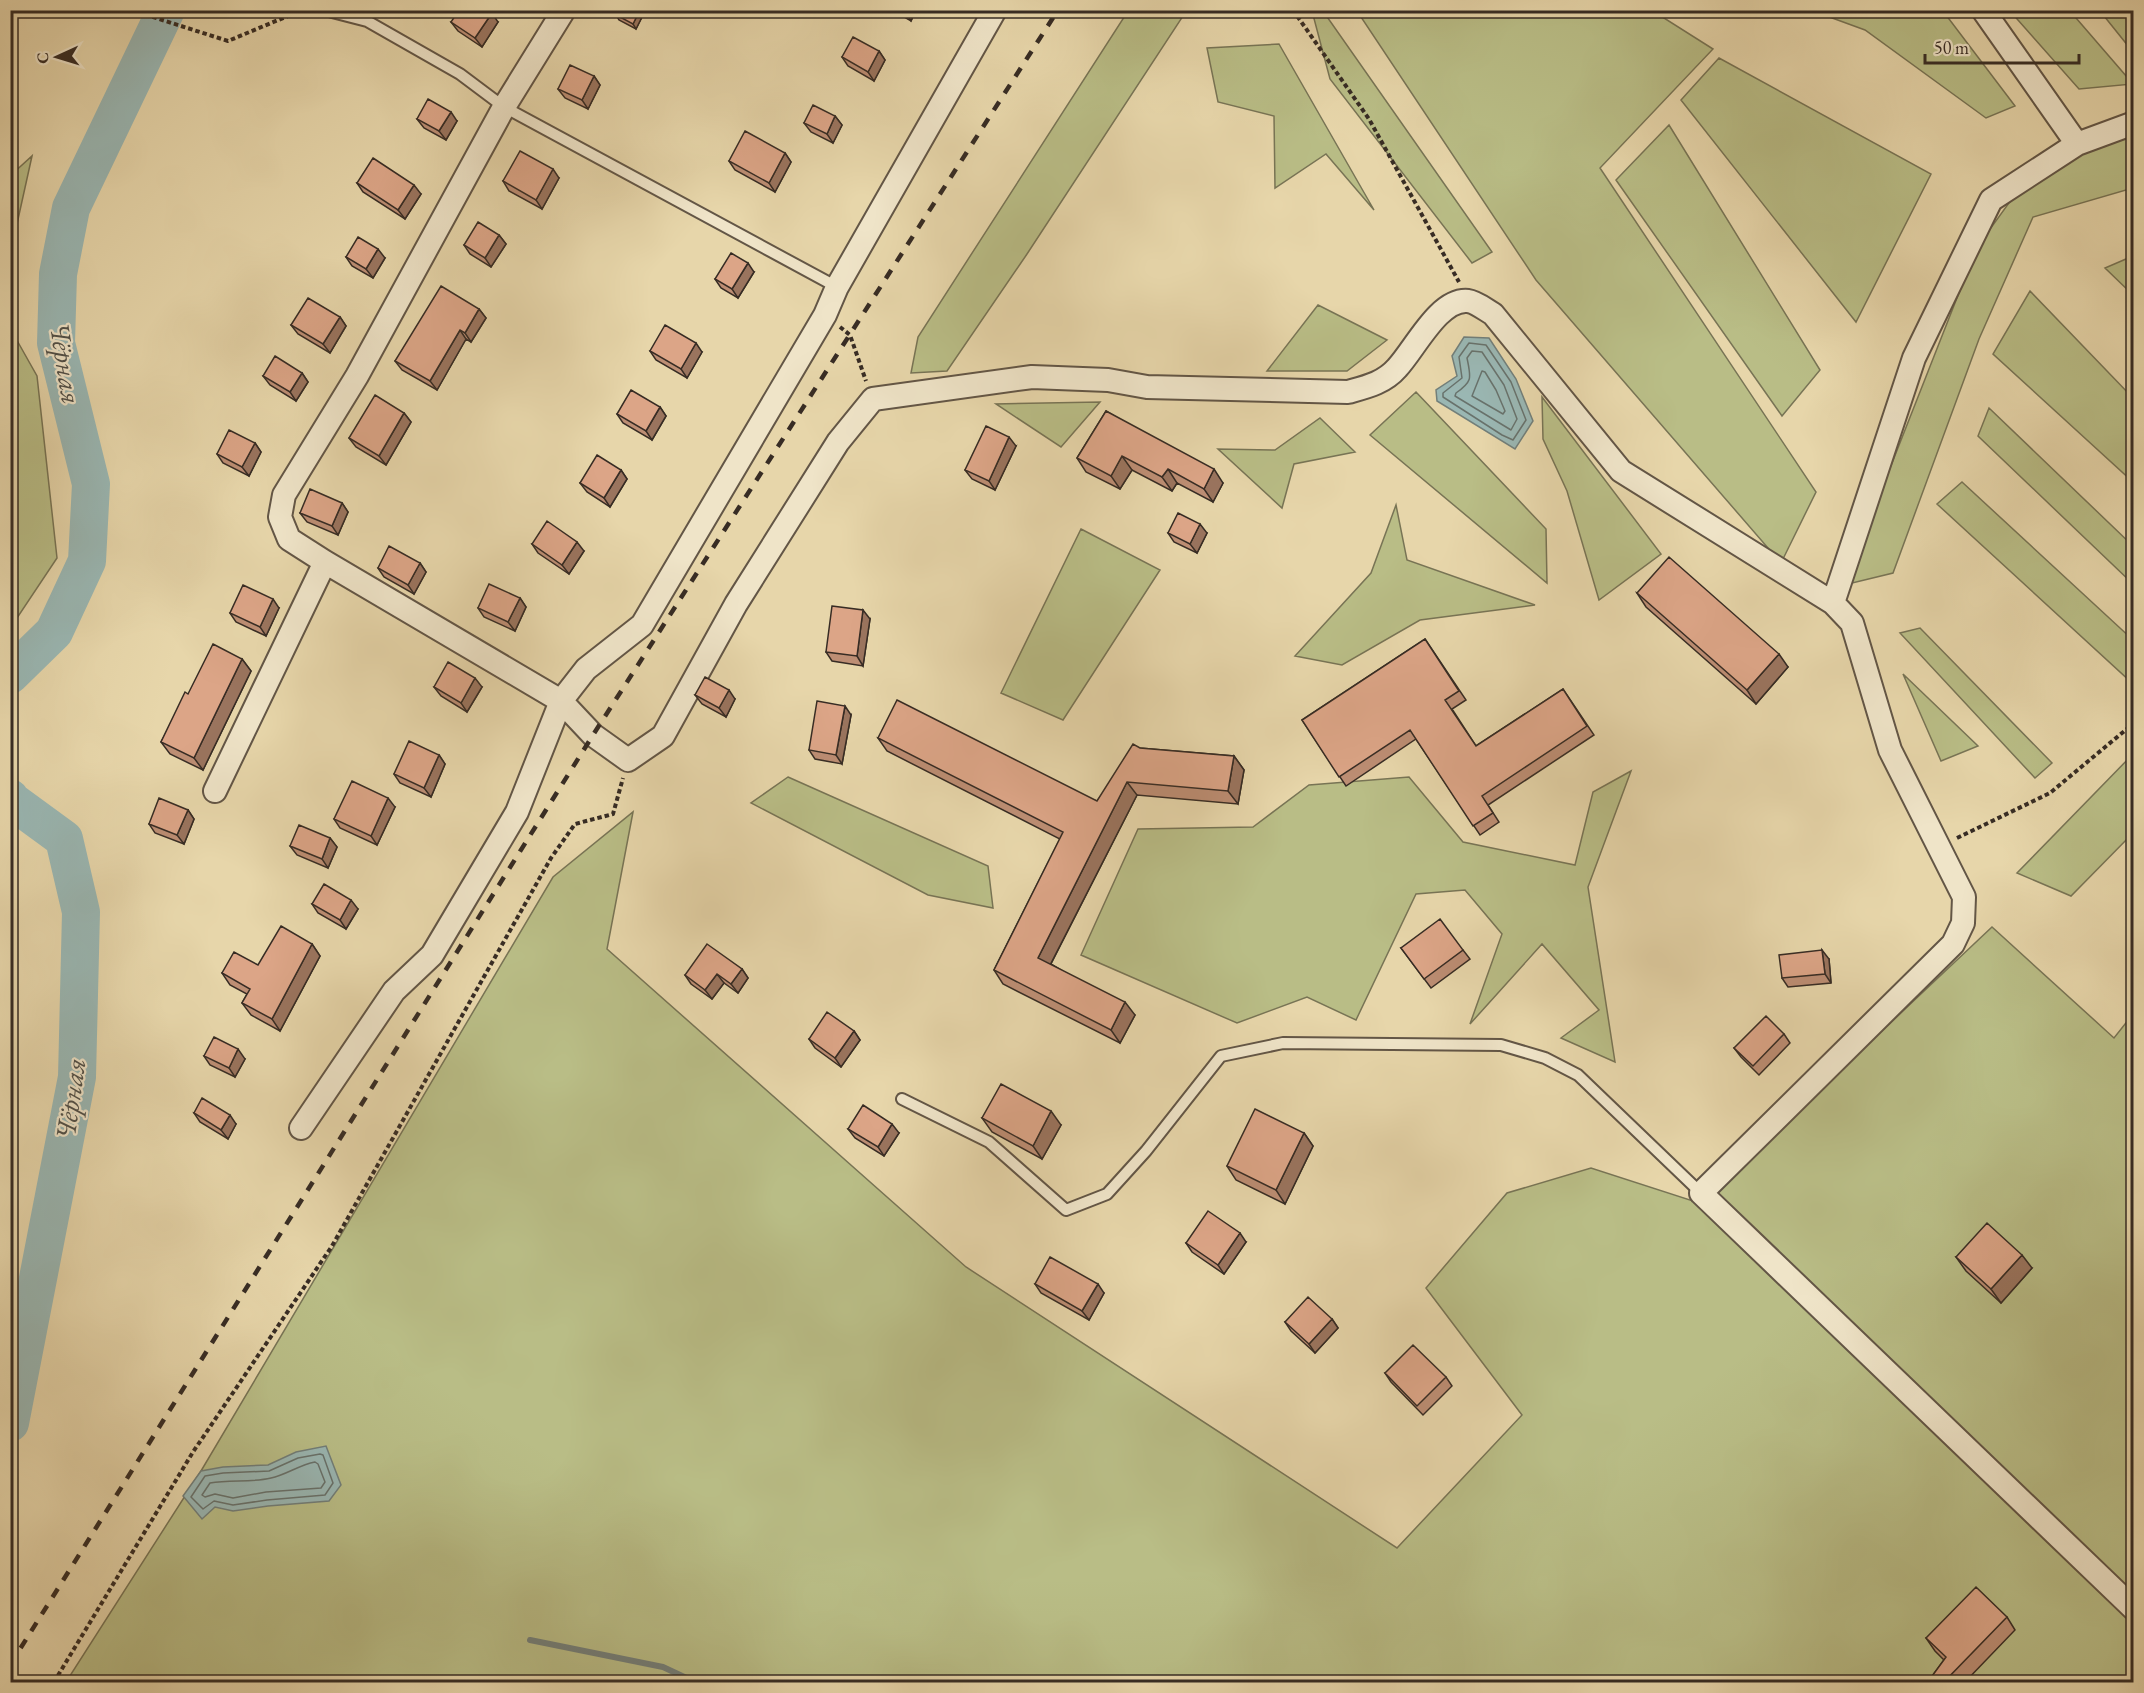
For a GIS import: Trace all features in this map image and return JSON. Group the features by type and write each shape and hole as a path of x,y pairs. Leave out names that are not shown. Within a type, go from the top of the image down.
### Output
{"street":[{"path":"564,10 504,107 357,376 284,495 280,517 289,538 325,562 561,701 593,735 628,759 663,736 736,604 838,442 873,399 1032,377 1108,380 1147,387 1348,392 1378,383 1396,370 1433,321 1450,304 1469,301 1492,314 1621,471 1833,603 1852,623 1890,750 1964,897 1963,923 1953,944 1701,1193 2133,1609"},
{"path":"302,1128 394,991 432,955 517,812 561,701 586,669 642,625 825,315 837,287 995,10"},
{"path":"1983,10 2077,144"},
{"path":"1833,603 1914,358 1991,200 2077,144 2133,123"},
{"path":"215,791 325,562"}],"lane":[{"path":"332,12 367,21 460,74 504,107 837,287"},
{"path":"902,1099 989,1142 1066,1210 1107,1194 1146,1151 1221,1056 1283,1043 1501,1045 1545,1058 1578,1075 1701,1193"}],"path":[{"path":"131,10 228,40 295,13 332,12"},
{"path":"1293,10 1369,119 1469,301"},
{"path":"825,315 850,335 873,399"},
{"path":"1938,847 2050,793 2133,723"},
{"path":"54,1683 193,1452 332,1246 550,858 575,825 613,814 628,759"}],"green space":[{"path":"1128,11 1185,13 1027,254 947,371 911,373 918,337"},
{"path":"1312,11 1323,11 1492,252 1472,263 1330,79"},
{"path":"1357,11 1653,11 1713,49 1600,168 1816,492 1781,563 1536,280"},
{"path":"1813,11 1943,11 2015,106 1986,118 1865,30"},
{"path":"2010,11 2070,11 2133,84 2079,89"},
{"path":"2100,11 2133,11 2133,52"},
{"path":"1279,44 1374,210 1326,154 1275,188 1274,116 1218,102 1207,48"},
{"path":"1719,58 1931,174 1856,322 1681,100"},
{"path":"2133,123 2133,188 2033,217 1979,339 1893,573 1844,585 1977,247 2032,171"},
{"path":"1669,125 1820,370 1782,416 1616,180"},
{"path":"32,156 11,251 11,175"},
{"path":"2134,257 2133,295 2105,268"},
{"path":"2030,291 2133,398 2133,482 1993,354"},
{"path":"1318,305 1387,340 1347,371 1267,371"},
{"path":"10,328 37,376 57,558 11,627 11,570 14,564 10,552"},
{"path":"1416,392 1546,529 1547,583 1370,435"},
{"path":"1542,397 1661,554 1599,600 1567,491 1543,439"},
{"path":"1100,402 1061,447 996,404"},
{"path":"1989,408 2133,546 2133,584 1978,436"},
{"path":"1320,418 1355,452 1294,464 1282,508 1218,449 1275,450"},
{"path":"1962,482 2133,640 2133,679 2131,682 1937,504"},
{"path":"1396,505 1407,560 1535,605 1420,620 1342,665 1295,656 1371,573"},
{"path":"1081,529 1160,570 1063,720 1001,693"},
{"path":"1920,628 2052,763 2035,778 1900,633"},
{"path":"1903,674 1978,746 1941,761"},
{"path":"2133,754 2133,833 2071,896 2017,873"},
{"path":"1631,771 1588,887 1615,1062 1561,1038 1599,1010 1542,944 1470,1024 1502,934 1465,890 1416,894 1356,1020 1307,997 1237,1023 1081,955 1138,829 1253,827 1309,785 1409,777 1463,842 1575,865 1593,792"},
{"path":"788,777 988,866 993,908 928,895 751,803"},
{"path":"633,812 607,949 966,1267 1397,1548 1522,1415 1426,1288 1507,1193 1591,1168 1699,1203 1992,927 2114,1038 2133,1014 2133,1682 66,1682 201,1471 553,877"}],"water":[{"path":"1464,337 1489,338 1516,379 1533,421 1515,449 1437,401 1436,390 1457,376 1452,356"},
{"path":"326,1446 341,1485 329,1501 233,1511 215,1507 202,1519 183,1496 201,1471 223,1467 268,1465 296,1452"}],"building":[{"path":"459,10 488,10 492,13 475,38 451,22"},
{"path":"618,10 640,10 633,24 616,15"},
{"path":"853,37 879,51 868,72 842,57"},
{"path":"570,65 594,76 582,100 558,89"},
{"path":"428,99 451,112 439,131 417,119"},
{"path":"813,105 835,116 827,134 804,123"},
{"path":"745,131 785,153 769,183 729,161"},
{"path":"520,151 553,169 536,200 503,181"},
{"path":"373,158 414,185 398,210 357,183"},
{"path":"478,222 499,235 485,258 464,245"},
{"path":"358,237 378,249 366,269 346,257"},
{"path":"731,253 748,263 732,289 715,279"},
{"path":"441,286 479,309 465,333 460,330 430,381 395,361"},
{"path":"308,298 340,317 323,344 291,325"},
{"path":"665,325 696,343 681,369 650,351"},
{"path":"275,356 302,373 290,392 263,376"},
{"path":"631,390 660,407 646,431 617,414"},
{"path":"375,395 404,413 379,456 349,438"},
{"path":"1106,411 1214,469 1204,489 1168,469 1162,477 1122,456 1111,476 1077,458"},
{"path":"986,426 1009,437 989,481 965,470"},
{"path":"229,430 255,443 242,467 217,454"},
{"path":"597,455 621,470 604,498 580,483"},
{"path":"310,489 342,503 332,526 300,513"},
{"path":"1178,513 1200,524 1190,544 1168,533"},
{"path":"547,521 577,542 562,565 532,544"},
{"path":"389,546 420,563 408,585 378,568"},
{"path":"1669,557 1779,654 1747,690 1637,593"},
{"path":"489,584 520,598 508,622 478,608"},
{"path":"243,585 273,599 260,627 230,613"},
{"path":"832,606 863,610 857,656 826,652"},
{"path":"1425,639 1459,691 1445,700 1476,746 1563,689 1587,726 1482,796 1493,813 1473,826 1410,730 1339,777 1302,720"},
{"path":"213,644 242,659 194,758 161,742 185,692 188,694"},
{"path":"448,662 475,678 461,703 434,687"},
{"path":"705,677 729,690 719,708 695,695"},
{"path":"897,700 1097,801 1133,744 1140,748 1234,756 1228,791 1127,782 1038,958 1125,1002 1111,1030 994,970 1063,832 878,738"},
{"path":"817,701 845,706 836,755 809,750"},
{"path":"409,741 439,755 424,788 394,774"},
{"path":"352,781 388,798 371,836 334,819"},
{"path":"159,798 188,810 177,835 149,824"},
{"path":"299,825 330,838 322,859 290,846"},
{"path":"324,884 351,900 340,920 312,904"},
{"path":"1440,919 1463,950 1424,979 1401,948"},
{"path":"281,926 312,944 272,1019 242,1003 250,989 222,973 234,952 258,965"},
{"path":"707,944 742,969 731,984 717,974 705,990 685,975"},
{"path":"1822,950 1825,974 1782,978 1779,955"},
{"path":"827,1012 854,1031 835,1058 809,1039"},
{"path":"1766,1016 1784,1034 1753,1066 1734,1048"},
{"path":"214,1037 238,1049 229,1068 204,1056"},
{"path":"1001,1084 1051,1111 1033,1146 982,1118"},
{"path":"202,1098 230,1115 221,1130 194,1113"},
{"path":"863,1105 892,1124 878,1147 848,1129"},
{"path":"1255,1109 1304,1133 1276,1190 1227,1166"},
{"path":"1208,1211 1240,1233 1218,1265 1186,1243"},
{"path":"1987,1223 2022,1255 1991,1289 1956,1257"},
{"path":"1050,1257 1098,1284 1082,1311 1035,1284"},
{"path":"1308,1297 1332,1319 1309,1344 1285,1322"},
{"path":"1413,1345 1446,1377 1417,1406 1385,1373"},
{"path":"1976,1587 2007,1617 1945,1681 1948,1683 1927,1683 1946,1657 1926,1638"}],"waterway":[{"name":"Чёрная","path":"10,675 54,632 87,561 91,484 56,343 58,274 71,208 166,10"},
{"name":"Чёрная","path":"10,798 64,839 81,912 77,1077 10,1423"},
{"path":"530,1640 663,1667 695,1682"}],"railway":[{"path":"10,1665 593,735 1058,10"}]}
